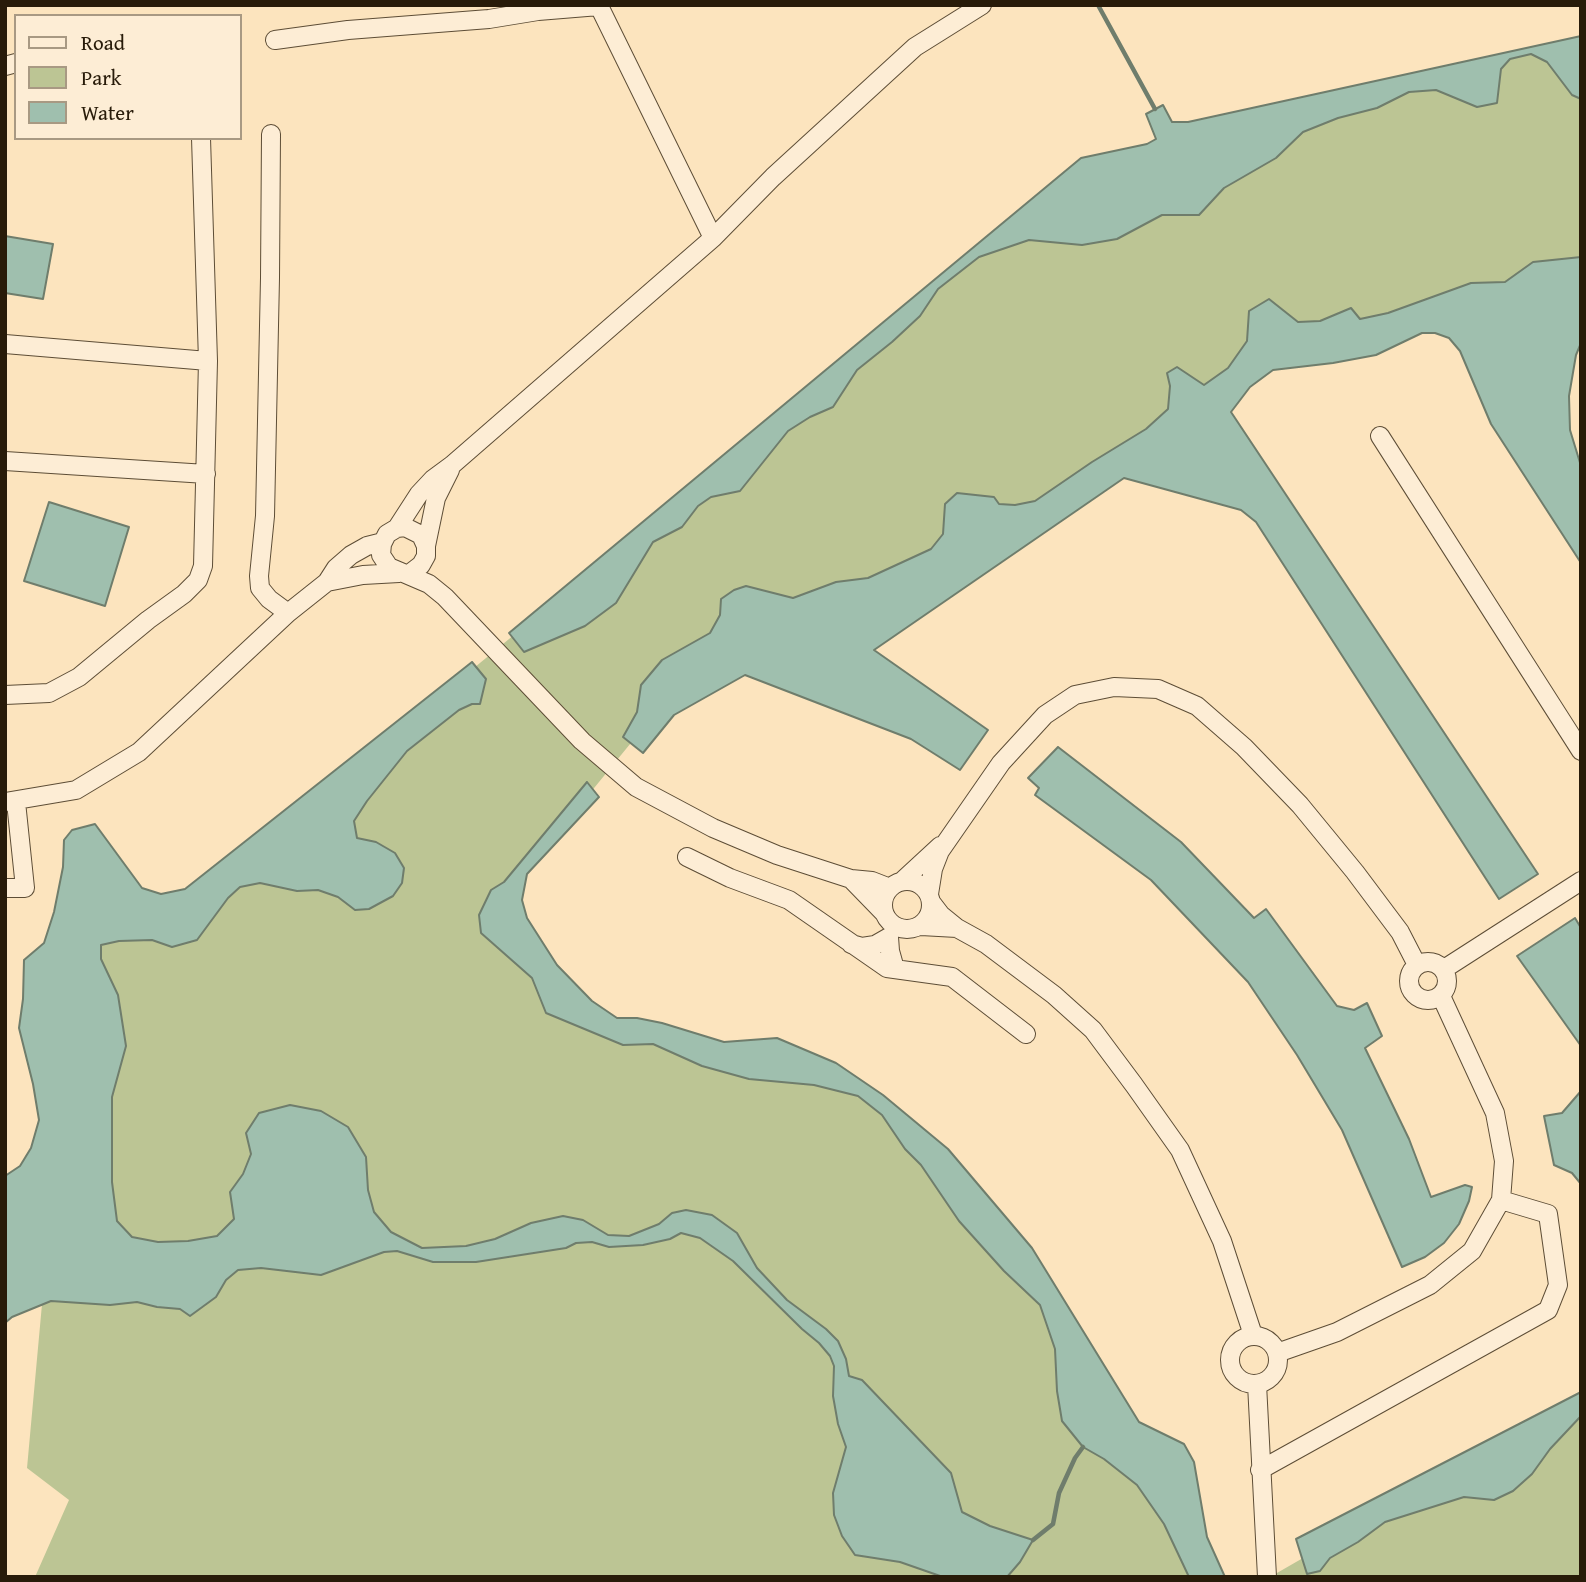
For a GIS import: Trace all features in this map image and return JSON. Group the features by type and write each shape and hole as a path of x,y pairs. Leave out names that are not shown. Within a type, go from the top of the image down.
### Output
{"street":[{"path":"982,5 915,47 773,177 713,238 433,479 419,494 397,528 387,534 381,555 384,562 429,584 445,597 582,741 636,787 713,828 777,855 851,879 896,885 914,882 924,887 941,915 957,928 986,944 1054,995 1093,1030 1180,1150 1222,1241 1253,1335"},
{"path":"275,40 348,30 489,19 538,11 599,6 713,238"},
{"path":"271,134 265,516 259,576 260,588 288,613"},
{"path":"5,695 49,693 79,677 184,594 198,580 204,566 208,361 201,140"},
{"path":"5,344 208,361"},
{"path":"1380,436 1581,751"},
{"path":"5,461 206,474"},
{"path":"327,582 363,575 404,574 421,565 436,499 452,465"},
{"path":"397,528 412,529 421,535 445,597"},
{"path":"5,888 25,888 11,802 76,790 139,752 288,613 327,582 336,568 351,555 367,546 383,542"},
{"path":"921,926 930,914 937,860 952,833 1001,763 1045,715 1075,695 1114,687 1158,689 1197,706 1244,747 1300,805 1400,932 1417,965"},
{"path":"884,913 884,898 952,833"},
{"path":"687,857 730,878 789,900 887,968 952,977 1027,1034"},
{"path":"851,879 884,913 890,923 894,933 890,951 895,969"},
{"path":"1444,969 1581,881"},
{"path":"851,944 862,947 875,945 894,933 921,926 957,928"},
{"path":"1432,961 1444,969 1448,983 1441,996 1423,1000 1413,993 1410,975 1417,965 1432,961"},
{"path":"1277,1353 1337,1332 1430,1285 1472,1251 1501,1200 1504,1161 1494,1113 1441,996"},
{"path":"1260,1471 1548,1310 1558,1285 1548,1214 1501,1200"},
{"path":"1253,1335 1263,1337 1272,1344 1277,1353 1277,1365 1272,1376 1257,1384 1243,1381 1234,1373 1230,1363 1230,1355 1237,1342 1253,1335"},
{"path":"1257,1384 1267,1577"}],"green space":[{"path":"1581,41 1581,269 1289,344 879,627 684,678 505,897 599,1022 866,1091 1048,1294 1203,1577 35,1577 69,1500 27,1468 78,911 189,903 1080,168 1232,121"},
{"path":"1581,1398 1581,1577 1270,1577"}],"water":[{"path":"1581,36 1581,99 1572,95 1547,62 1531,54 1510,59 1501,69 1497,103 1477,107 1436,90 1409,92 1377,108 1338,118 1303,132 1276,158 1224,188 1199,215 1162,215 1117,239 1082,245 1029,240 979,257 938,289 920,316 857,370 833,407 788,431 740,491 711,497 698,506 682,527 653,542 616,603 585,626 524,652 509,633 1081,158 1147,144 1156,139 1146,114 1163,105 1172,122 1188,122"},
{"path":"5,236 53,244 43,299 5,293"},
{"path":"1581,257 1581,343 1576,355 1569,396 1570,430 1581,466 1581,563 1491,424 1460,351 1449,338 1435,333 1422,333 1376,355 1273,370 1250,387 1231,412 1538,874 1499,899 1256,522 1241,510 1124,478 874,650 988,730 960,770 911,739 745,675 674,715 643,753 623,737 637,712 641,685 662,660 710,633 720,615 721,599 734,590 746,586 793,598 836,582 868,578 931,549 943,534 945,504 957,493 994,497 999,504 1015,505 1035,501 1146,429 1168,409 1170,386 1167,373 1177,367 1204,385 1228,368 1247,341 1249,311 1269,299 1298,322 1320,321 1351,308 1360,319 1388,313 1471,283 1505,282 1533,262"},
{"path":"49,502 129,527 105,606 24,581"},
{"path":"472,662 486,679 480,704 472,704 459,710 407,751 354,821 357,838 376,842 395,853 404,868 402,883 393,896 369,909 355,910 338,897 318,890 297,891 260,883 240,887 228,898 197,940 172,947 152,940 119,941 101,945 101,959 118,995 126,1046 112,1097 112,1182 117,1221 132,1237 158,1242 217,1236 234,1219 230,1192 243,1174 251,1154 246,1133 259,1113 290,1105 321,1111 348,1127 366,1157 368,1190 374,1212 391,1232 422,1248 466,1246 495,1239 531,1223 563,1216 583,1220 608,1235 629,1236 659,1224 672,1213 686,1210 712,1215 737,1233 757,1268 787,1300 838,1341 846,1359 849,1376 862,1380 951,1473 962,1512 990,1526 1033,1540 1007,1577 943,1577 900,1562 855,1555 842,1536 834,1515 833,1493 846,1447 833,1396 834,1366 830,1356 733,1261 700,1238 681,1233 670,1239 643,1245 609,1247 592,1242 576,1243 566,1248 476,1262 433,1262 397,1251 384,1252 321,1275 261,1268 238,1270 226,1280 216,1297 190,1316 180,1309 137,1302 110,1305 51,1301 12,1317 5,1323 5,1176 20,1166 31,1148 39,1120 19,1028 24,960 44,943 54,912 63,867 64,840 72,830 95,824 142,888 161,894 185,889"},
{"path":"1058,747 1181,842 1254,918 1266,909 1337,1006 1354,1010 1367,1003 1382,1036 1365,1048 1409,1139 1431,1197 1465,1185 1472,1187 1459,1224 1444,1243 1425,1257 1402,1267 1342,1130 1297,1055 1248,982 1151,880 1035,795 1039,788 1028,778"},
{"path":"587,782 599,797 527,874 522,900 527,918 557,965 592,1001 617,1018 637,1018 662,1023 724,1042 777,1038 836,1063 883,1095 948,1149 1032,1248 1139,1422 1184,1444 1194,1462 1207,1537 1225,1577 1189,1577 1164,1524 1137,1485 1104,1459 1083,1447 1062,1421 1055,1349 1040,1305 1004,1271 959,1221 921,1165 905,1149 882,1115 858,1096 814,1085 749,1079 702,1066 653,1044 623,1045 546,1013 532,978 481,933 479,915 491,890 504,882"},
{"path":"1575,918 1581,928 1581,1046 1517,956"},
{"path":"1581,1091 1581,1184 1572,1173 1554,1165 1544,1116 1562,1113"},
{"path":"1581,1392 1581,1416 1550,1449 1532,1474 1513,1491 1494,1500 1464,1497 1385,1522 1330,1558 1320,1571 1307,1574 1296,1539"}],"waterway":[{"path":"1098,5 1155,109"},
{"path":"1033,1540 1053,1524 1059,1493 1083,1447"}]}
